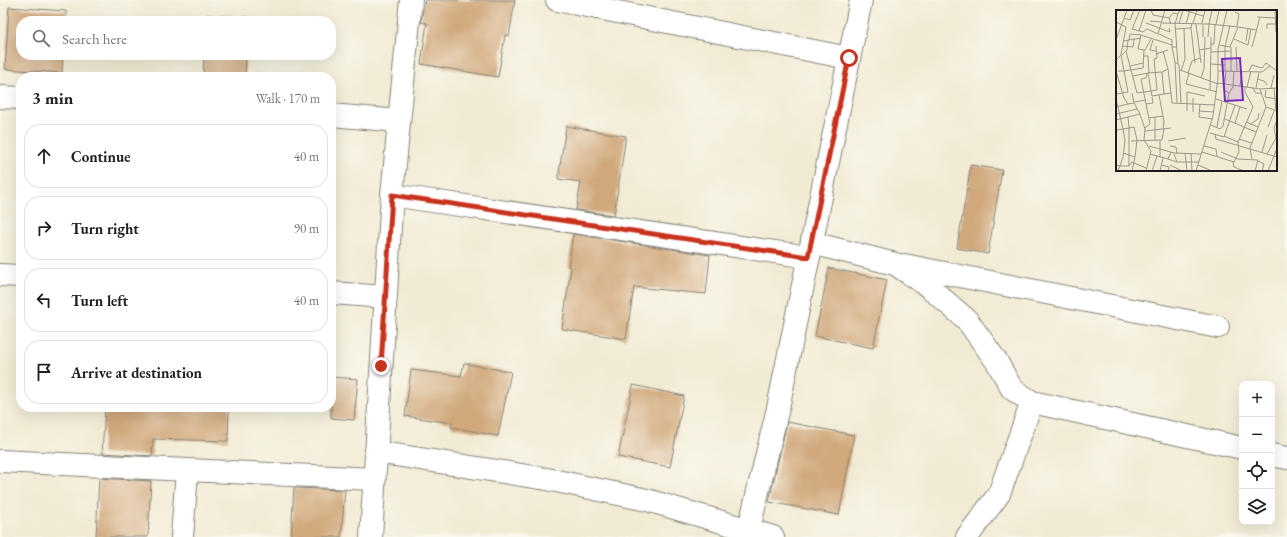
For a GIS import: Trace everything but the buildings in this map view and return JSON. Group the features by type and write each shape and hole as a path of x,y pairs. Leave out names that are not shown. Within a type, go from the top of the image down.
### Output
{"street":[{"path":"371,537 392,195 411,0"},
{"path":"557,0 849,58"},
{"path":"748,534 778,408 861,0"},
{"path":"0,97 16,98"},
{"path":"336,115 400,121"},
{"path":"392,195 810,250 895,264 1218,327"},
{"path":"895,264 929,287 967,320 997,362 1012,389 1032,402 1239,447"},
{"path":"0,275 16,276"},
{"path":"336,293 386,296"},
{"path":"967,537 999,494 1032,402"},
{"path":"376,452 547,478 647,500 748,534 773,537"},
{"path":"1275,456 1287,458"},
{"path":"0,461 374,480"},
{"path":"182,537 187,470"}],"route":[{"path":"381,366 392,195 808,257 849,58"}]}
